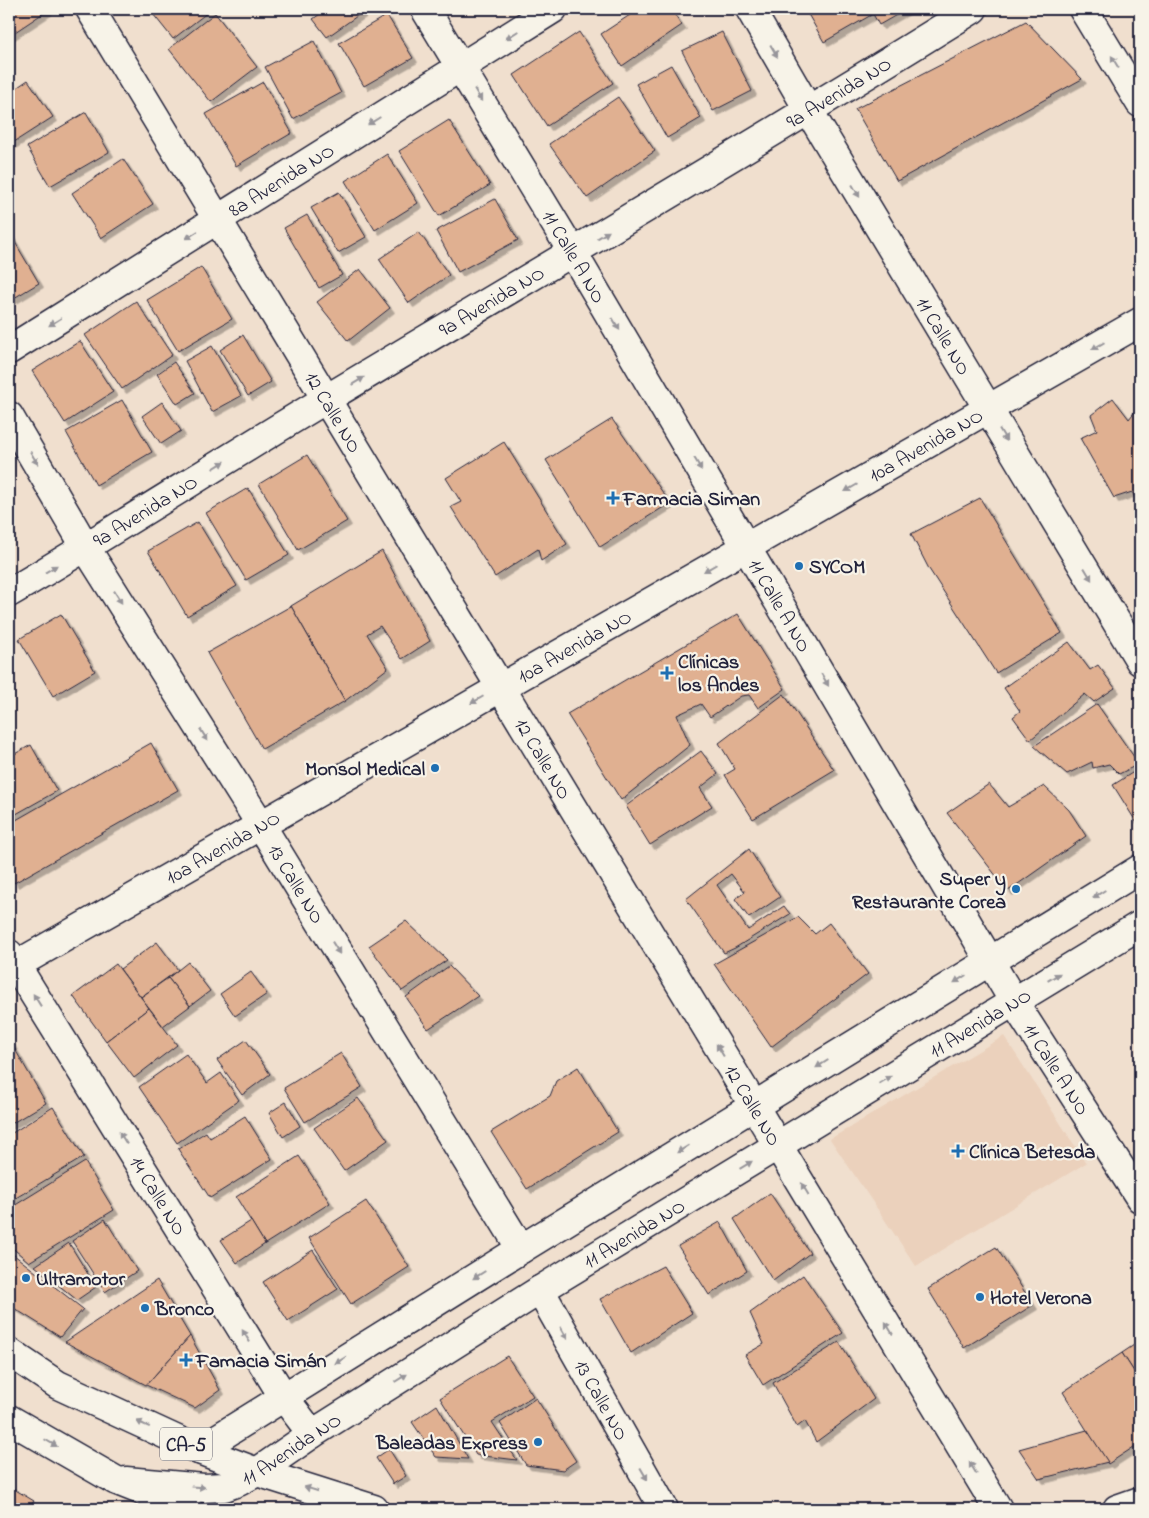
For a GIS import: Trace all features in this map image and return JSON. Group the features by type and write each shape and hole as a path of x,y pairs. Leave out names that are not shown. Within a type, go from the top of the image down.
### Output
{"main road":[{"name":"12 Calle NO","path":"90,9 998,1509"},
{"name":"11 Calle A NO","path":"425,9 573,253 1014,1002 1140,1198"},
{"name":"8a Avenida NO","path":"9,350 553,9"},
{"name":"11 Calle NO","path":"750,9 808,111 1140,661"},
{"name":"9a Avenida NO","path":"9,593 86,548 326,399 808,111 973,9"},
{"path":"1083,9 1140,104"},
{"name":"10a Avenida NO","path":"11,963 261,825 1140,322"},
{"name":"13 Calle NO","path":"9,416 86,548 261,825 521,1249"},
{"path":"199,1450 283,1396 1140,868"},
{"name":"11 Avenida NO","path":"115,1480 204,1488 224,1487 257,1472 312,1434 540,1290 1140,925"},
{"name":"14 Calle NO","path":"11,963 283,1396 312,1434"},
{"name":"13 Calle NO","path":"540,1290 664,1509"},
{"name":"CA-5","path":"9,1352 58,1385 199,1450 257,1472 374,1509"},
{"path":"9,1419 115,1480 188,1509"},
{"path":"1116,1509 1140,1501"}],"shaded area":[{"name":"Clínica Betesda","path":"1004,1036 1086,1163 916,1266 830,1139"}],"building":[{"path":"9,9 47,9 48,10 9,36"},
{"path":"149,9 212,9 173,39"},
{"path":"327,9 367,9 327,37 313,19"},
{"path":"639,9 671,9 682,25 622,66 601,34"},
{"path":"805,9 907,9 879,25 873,14 824,42"},
{"path":"215,13 257,67 211,102 169,49"},
{"path":"387,15 413,58 364,86 339,43"},
{"path":"1026,21 1082,79 897,181 855,109"},
{"path":"579,32 613,83 547,126 514,75"},
{"path":"722,32 752,91 713,111 682,51"},
{"path":"314,41 341,93 293,119 265,67"},
{"path":"671,65 701,118 667,138 636,84"},
{"path":"28,80 53,117 11,144 9,141 9,93"},
{"path":"263,82 292,133 236,166 206,114"},
{"path":"618,97 655,151 587,198 549,144"},
{"path":"86,112 109,152 50,186 27,147"},
{"path":"449,120 490,185 439,216 399,151"},
{"path":"387,154 418,203 375,230 345,181"},
{"path":"123,159 153,204 101,238 72,193"},
{"path":"339,192 366,237 338,253 311,208"},
{"path":"495,199 518,240 458,272 436,231"},
{"path":"307,215 342,275 319,288 284,228"},
{"path":"9,232 39,283 9,301"},
{"path":"419,232 449,275 409,303 379,259"},
{"path":"201,267 232,319 178,351 147,300"},
{"path":"360,269 390,308 348,341 317,302"},
{"path":"136,301 172,355 122,389 85,335"},
{"path":"243,335 271,382 248,396 220,350"},
{"path":"80,341 113,392 65,423 32,371"},
{"path":"212,346 241,396 212,412 185,361"},
{"path":"174,362 195,393 177,404 157,374"},
{"path":"1113,398 1129,419 1140,405 1140,501 1138,502 1132,492 1114,498 1080,438 1097,430 1091,415"},
{"path":"122,400 152,452 96,485 66,432"},
{"path":"162,402 181,431 161,444 142,416"},
{"path":"612,419 670,503 600,547 546,460"},
{"path":"504,442 567,544 541,561 538,549 495,577 451,507 461,502 446,478"},
{"path":"307,455 347,521 298,550 259,484"},
{"path":"248,488 289,555 246,580 206,513"},
{"path":"980,498 1062,633 996,673 929,569 911,534"},
{"path":"198,522 237,586 187,616 148,551"},
{"path":"382,551 430,641 402,659 380,626 367,634 388,668 345,701 291,606"},
{"path":"291,606 345,701 262,749 207,653"},
{"path":"61,614 95,671 53,696 19,639"},
{"path":"738,614 785,689 758,708 749,695 741,696 710,717 701,704 677,715 690,745 621,800 567,714"},
{"path":"1069,642 1090,670 1098,665 1115,688 1094,702 1085,694 1030,740 1013,717 1020,711 1004,688"},
{"path":"784,694 834,770 753,819 725,775 735,769 719,743"},
{"path":"1097,704 1139,764 1119,774 1109,764 1093,768 1092,762 1067,774 1034,746"},
{"path":"151,743 178,790 14,883 9,874 9,824"},
{"path":"31,745 57,791 9,818 9,757"},
{"path":"701,751 718,774 700,788 712,806 650,845 626,806"},
{"path":"1140,768 1140,828 1113,785"},
{"path":"989,784 1008,807 1044,786 1069,810 1086,836 1008,891 947,813"},
{"path":"749,849 780,897 749,918 735,899 745,892 731,874 717,885 748,930 784,906 790,914 724,953 686,899"},
{"path":"798,917 815,934 829,923 868,974 771,1047 714,964"},
{"path":"406,921 447,960 402,991 369,946"},
{"path":"157,942 178,970 141,997 120,969"},
{"path":"188,962 210,991 190,1006 168,978"},
{"path":"116,964 149,1008 106,1041 73,996"},
{"path":"449,966 478,996 428,1029 406,997"},
{"path":"251,972 267,994 235,1016 220,994"},
{"path":"168,978 190,1006 163,1026 141,997"},
{"path":"149,1008 177,1045 134,1078 106,1041"},
{"path":"9,1039 46,1103 9,1125"},
{"path":"246,1040 270,1074 242,1095 217,1060"},
{"path":"341,1053 362,1087 305,1122 284,1088"},
{"path":"186,1054 207,1083 221,1073 239,1100 177,1143 139,1087"},
{"path":"578,1067 618,1132 527,1189 491,1132 550,1096 556,1081"},
{"path":"358,1098 388,1140 344,1171 314,1128"},
{"path":"286,1102 300,1126 283,1137 269,1113"},
{"path":"53,1107 84,1157 9,1202 9,1135"},
{"path":"245,1116 272,1159 210,1198 178,1149 206,1132 210,1138"},
{"path":"299,1156 330,1203 265,1244 236,1197"},
{"path":"85,1162 114,1210 29,1262 9,1245 9,1209"},
{"path":"770,1193 810,1253 773,1281 734,1219"},
{"path":"366,1201 409,1267 351,1304 309,1238"},
{"path":"105,1219 137,1271 105,1292 72,1241"},
{"path":"251,1221 265,1244 237,1263 221,1240"},
{"path":"720,1222 747,1271 709,1295 678,1246"},
{"path":"69,1243 96,1287 77,1300 35,1266"},
{"name":"Hotel Verona","path":"996,1247 1033,1305 964,1348 928,1289"},
{"path":"313,1250 338,1289 288,1321 263,1282"},
{"name":"Ultramotor","path":"9,1251 83,1309 60,1337 9,1305"},
{"path":"663,1266 692,1313 631,1353 600,1299"},
{"path":"803,1275 843,1333 763,1385 745,1355 764,1344 750,1313"},
{"name":"Bronco","path":"157,1280 190,1336 146,1385 65,1342"},
{"name":"Famacia Simán","path":"190,1336 220,1390 195,1408 146,1385"},
{"path":"1140,1341 1140,1381 1122,1353"},
{"path":"839,1342 874,1399 816,1442 805,1421 797,1427 773,1383"},
{"path":"1122,1353 1140,1381 1140,1443 1108,1464 1063,1392"},
{"path":"507,1356 533,1396 492,1422 517,1460 476,1455 440,1398"},
{"name":"Baleadas Express","path":"536,1398 576,1461 563,1470 526,1465 500,1423"},
{"path":"437,1405 468,1459 436,1457 412,1422"},
{"path":"1087,1430 1108,1462 1039,1479 1019,1449"},
{"path":"389,1449 406,1476 393,1484 376,1458"},
{"path":"9,1486 34,1501 29,1509 9,1509"}],"place":[{"name":"Farmacia Siman","path":"613,498"},
{"name":"SYCOM","path":"799,566"},
{"name":"Clínicas los Andes","path":"667,673"},
{"name":"Monsol Medical","path":"435,768"},
{"name":"Super y Restaurante Corea","path":"1016,889"},
{"name":"Clínica Betesda","path":"958,1151"},
{"name":"Ultramotor","path":"26,1278"},
{"name":"Hotel Verona","path":"980,1297"},
{"name":"Bronco","path":"145,1308"},
{"name":"Famacia Simán","path":"186,1360"},
{"name":"Baleadas Express","path":"538,1442"}]}
